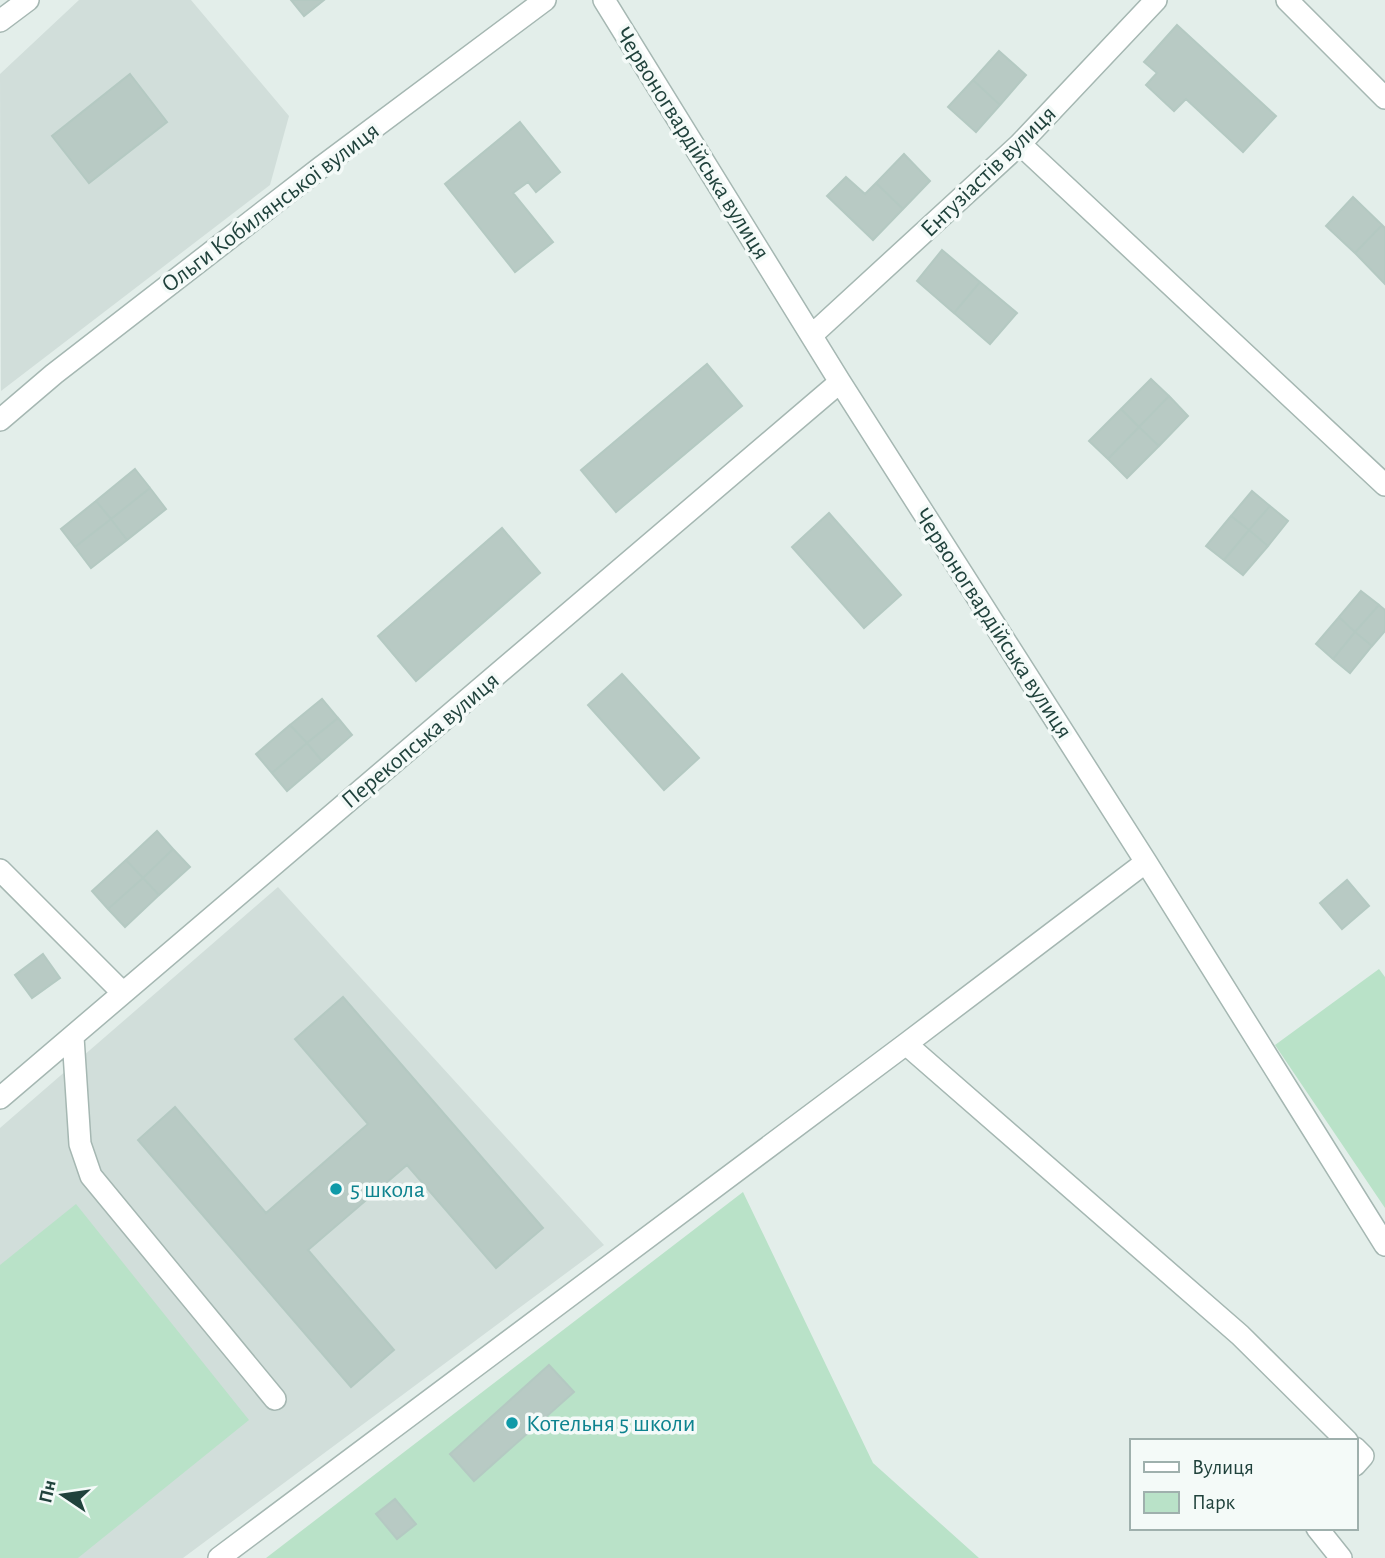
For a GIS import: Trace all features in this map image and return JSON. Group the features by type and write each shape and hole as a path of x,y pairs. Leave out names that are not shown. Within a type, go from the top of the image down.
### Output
{"street":[{"path":"0,21 28,0"},
{"name":"Ольги Кобилянської вулиця","path":"0,420 54,374 192,267 545,0"},
{"name":"Червоногвардійська вулиця","path":"604,0 840,382 1146,862 1385,1245"},
{"name":"Ентузіастів вулиця","path":"812,335 1020,144 1156,0"},
{"path":"1287,0 1385,98"},
{"path":"1020,144 1385,485"},
{"name":"Перекопська вулиця","path":"0,1098 840,382"},
{"path":"219,1558 1146,862"},
{"path":"0,870 123,993"},
{"path":"73,1037 80,1144 91,1176 275,1399"},
{"path":"906,1044 1240,1335 1346,1439"},
{"path":"1357,1450 1363,1456 1357,1463"},
{"path":"1319,1530 1341,1558"}],"shaded area":[{"path":"79,0 191,0 289,116 270,185 1,391 0,74"},
{"path":"278,887 604,1245 183,1558 0,1558 0,1128"}],"green space":[{"path":"1379,969 1385,977 1385,1208 1275,1045"},
{"path":"743,1192 873,1463 979,1558 266,1558"},
{"path":"76,1204 249,1420 78,1558 0,1558 0,1265"}],"building":[{"path":"291,0 324,0 304,16"},
{"path":"1177,25 1276,116 1243,152 1186,99 1174,111 1146,85 1157,73 1144,62"},
{"path":"999,51 1026,75 1000,105 973,80"},
{"path":"130,74 167,122 89,183 52,136"},
{"path":"973,80 1000,105 976,132 948,107"},
{"path":"520,122 560,172 536,192 528,182 513,193 553,242 515,272 445,184"},
{"path":"904,154 930,181 903,209 876,183"},
{"path":"846,177 865,194 876,183 903,209 873,240 827,196"},
{"path":"1353,197 1382,225 1355,253 1326,226"},
{"path":"1382,225 1385,228 1385,284 1355,253"},
{"path":"942,250 980,282 954,313 917,281"},
{"path":"980,282 1017,313 990,344 954,313"},
{"path":"707,364 742,406 616,512 581,470"},
{"path":"1151,379 1169,396 1139,427 1121,409"},
{"path":"1169,396 1188,416 1159,446 1139,427"},
{"path":"1121,409 1139,427 1108,459 1089,441"},
{"path":"1139,427 1159,446 1127,478 1108,459"},
{"path":"135,469 150,488 111,519 96,501"},
{"path":"150,488 166,509 127,540 111,519"},
{"path":"1252,491 1270,506 1249,530 1231,516"},
{"path":"96,501 111,519 75,547 61,529"},
{"path":"1270,506 1288,521 1268,546 1249,530"},
{"path":"829,513 901,595 864,628 792,547"},
{"path":"1231,516 1249,530 1224,560 1206,546"},
{"path":"111,519 127,540 91,568 75,547"},
{"path":"502,528 540,573 416,681 378,636"},
{"path":"1249,530 1268,546 1243,575 1224,560"},
{"path":"1361,591 1379,605 1355,632 1339,617"},
{"path":"1379,605 1385,610 1385,631 1372,646 1355,632"},
{"path":"1339,617 1355,632 1333,659 1316,644"},
{"path":"1355,632 1372,646 1350,673 1333,659"},
{"path":"622,674 699,758 664,790 588,705"},
{"path":"322,699 338,718 307,743 290,725"},
{"path":"338,718 352,735 322,761 307,743"},
{"path":"290,725 307,743 272,773 256,754"},
{"path":"307,743 322,761 287,791 272,773"},
{"path":"157,831 173,849 143,878 126,860"},
{"path":"173,849 190,867 159,895 143,878"},
{"path":"126,860 143,878 108,909 92,891"},
{"path":"143,878 159,895 125,927 108,909"},
{"path":"1347,880 1369,906 1342,929 1320,903"},
{"path":"43,954 60,978 32,998 15,975"},
{"name":"5 школа","path":"343,997 543,1228 496,1268 407,1165 308,1250 394,1350 351,1387 138,1140 175,1107 266,1213 368,1124 295,1039"},
{"name":"Котельня 5 школи","path":"549,1365 574,1392 474,1481 450,1454"},
{"path":"395,1499 416,1524 397,1539 376,1514"}],"place":[{"name":"5 школа","path":"336,1189"},
{"name":"Котельня 5 школи","path":"512,1423"}]}
